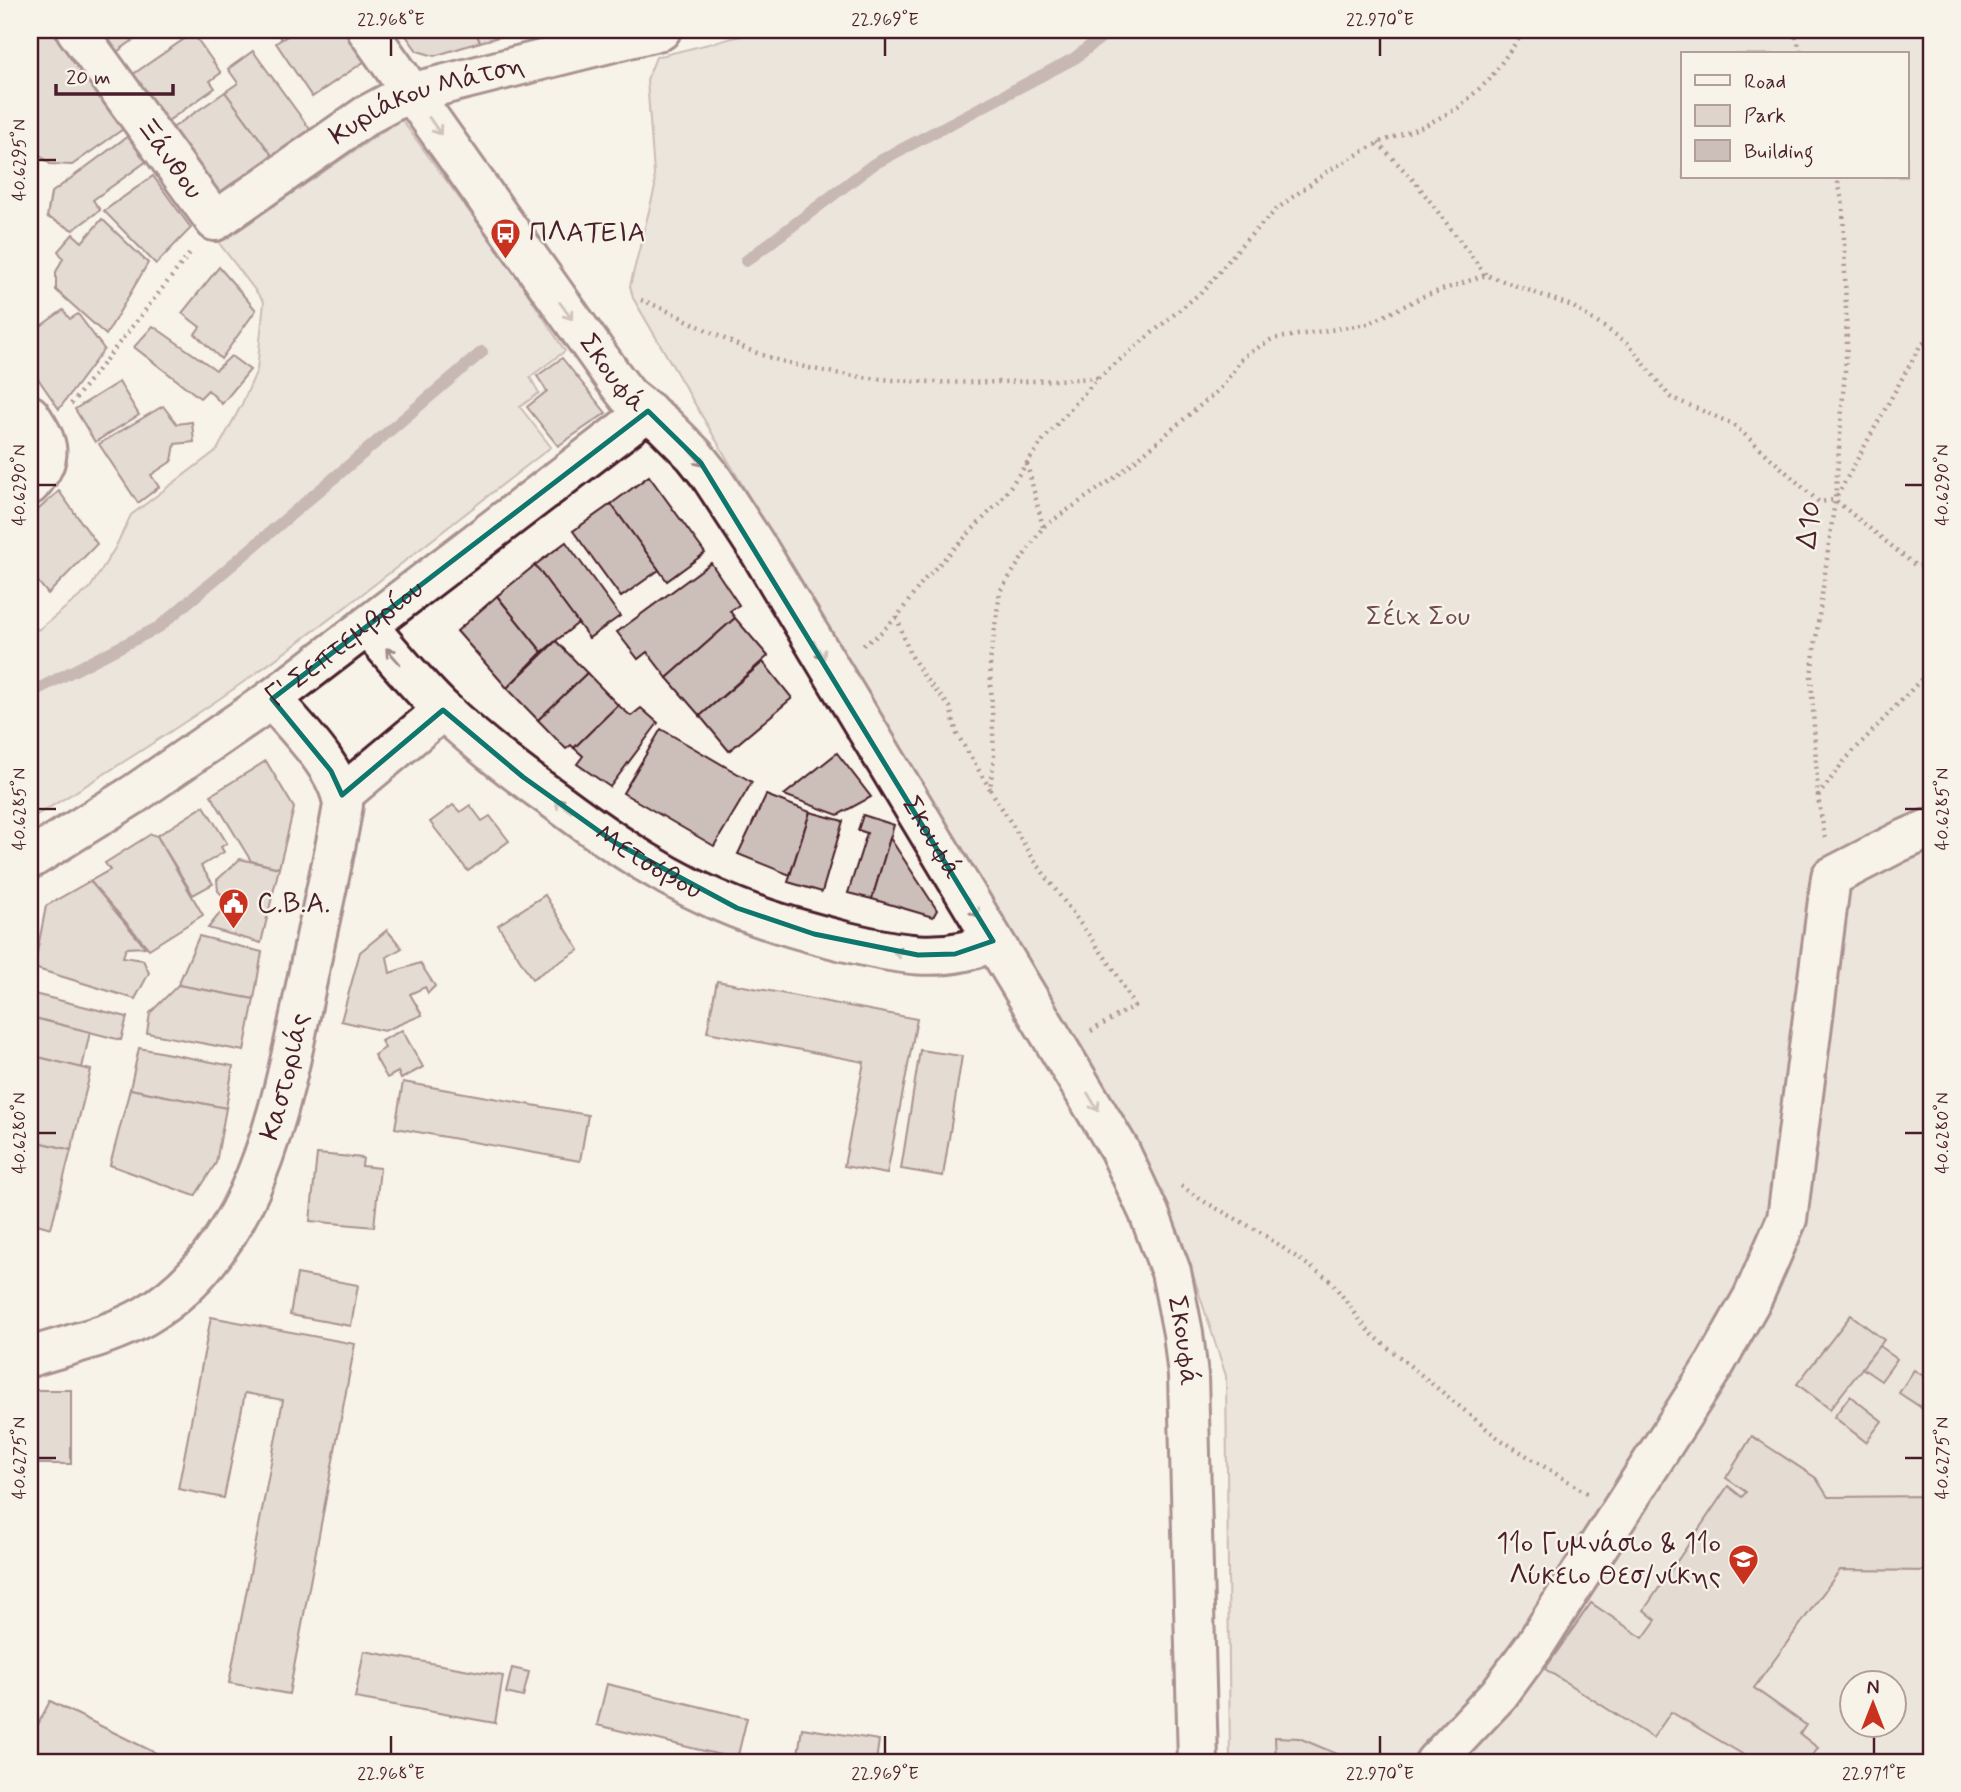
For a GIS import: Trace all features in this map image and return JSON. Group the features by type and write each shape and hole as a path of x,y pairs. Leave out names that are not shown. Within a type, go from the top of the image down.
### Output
{"street":[{"name":"Ξάνθου","path":"76,30 215,220"},
{"name":"Σκουφά","path":"367,30 614,378 628,396 688,448 709,474 829,666 993,941 1101,1115 1140,1192 1164,1251 1177,1297 1188,1376 1198,1762"},
{"name":"Κυριάκου Μάτση","path":"215,220 375,110 412,93 661,30"},
{"name":"Γ' Σεπτεμβρίου","path":"30,859 134,795 272,699 648,411"},
{"name":"Μετσόβου","path":"368,627 443,710 523,777 614,842 695,890 737,908 827,937 886,951 918,955 955,954 993,941"},
{"path":"272,699 331,771 342,795 443,710"},
{"name":"Καστοριάς","path":"30,1357 112,1331 145,1315 173,1295 195,1273 234,1220 260,1166 283,1090 342,811 342,795"},
{"path":"1435,1762 1499,1694 1535,1645 1715,1364 1753,1297 1787,1219 1830,877 1931,828"}],"path":[{"path":"829,666 877,636 897,617 923,581 1000,501 1044,439 1098,378 1206,288 1242,244 1278,208 1328,171 1378,143 1424,127 1458,108 1489,80 1525,30"},
{"path":"1793,30 1801,52"},
{"path":"1378,143 1416,183 1486,275 1572,306 1628,342 1670,397 1733,424 1819,502 1835,500 1916,566 1931,565"},
{"name":"Δ10","path":"1830,877 1818,797 1811,675 1835,500 1847,344 1843,206 1837,178"},
{"path":"37,451 215,220"},
{"path":"990,789 994,756 990,662 1000,591 1043,527 1117,476 1222,387 1243,358 1272,339 1368,324 1424,296 1486,275"},
{"path":"641,300 718,337 778,360 853,376 977,384 1098,378"},
{"path":"1835,500 1920,346 1931,337"},
{"path":"1027,463 1043,527"},
{"path":"897,617 909,652 925,678 950,707 957,734 990,789 1034,860 1115,971 1133,1006 1059,1046"},
{"path":"1818,797 1845,760 1931,669"},
{"path":"1173,1180 1205,1202 1260,1232 1331,1281 1369,1332 1498,1438 1621,1513"}],"highlighted area":[{"path":"648,411 701,463 993,941 955,954 918,955 814,934 737,908 614,842 523,777 443,710 342,795 331,771 272,699"}],"green space":[{"name":"Σέιχ Σου","path":"765,30 1931,30 1931,1762 1230,1761 1226,1376 1179,1232 633,298 630,286 655,187 647,80 656,57"},
{"path":"401,119 513,271 565,351 530,377 539,393 520,407 551,447 347,606 222,697 30,819 30,622 38,630 90,588 115,548 131,515 217,450 257,370 264,302 219,243"}],"building":[{"path":"30,30 57,30 126,127 72,165 50,164 33,149 39,143 30,132 30,111 33,108 30,105"},
{"path":"96,30 147,30 114,54"},
{"path":"275,30 297,30 282,40"},
{"path":"297,30 353,30 371,57 312,97 276,43"},
{"path":"402,30 475,30 480,42 434,56 417,51"},
{"path":"475,30 525,30 480,42"},
{"path":"193,33 221,73 210,81 215,88 162,125 129,77"},
{"path":"253,51 312,132 274,158 225,92 238,83 228,69"},
{"path":"225,92 274,158 217,197 168,131"},
{"path":"128,136 147,161 93,200 100,210 73,230 47,217 51,193"},
{"path":"153,176 191,228 156,264 104,211"},
{"path":"102,219 148,263 106,335 56,290 56,272 63,258 58,251 73,234 82,242"},
{"path":"30,251 38,287 30,293"},
{"path":"219,267 256,310 221,359 195,334 200,327 182,313"},
{"path":"63,310 70,319 78,314 104,349 59,409 30,367 30,342 35,338 31,333"},
{"path":"153,326 216,370 231,356 250,370 222,404 208,390 200,398 134,347"},
{"path":"562,358 606,413 558,446 527,407 547,391 537,376"},
{"path":"119,382 139,415 95,442 75,409"},
{"path":"163,406 177,424 192,422 194,442 175,444 172,461 151,475 159,487 138,503 99,444"},
{"path":"649,476 705,553 667,581 611,504"},
{"path":"59,491 97,544 48,594 30,572 30,517"},
{"path":"611,504 659,570 621,597 573,531"},
{"path":"566,542 620,616 589,638 535,565"},
{"path":"711,563 739,605 730,611 735,618 667,678 647,652 638,659 617,632"},
{"path":"535,565 578,623 542,652 497,596"},
{"path":"497,596 542,652 507,688 457,631"},
{"path":"735,618 768,656 700,716 667,678"},
{"path":"556,641 587,673 538,720 507,688"},
{"path":"763,662 792,698 729,751 700,716"},
{"path":"587,673 618,705 574,748 571,745 566,749 538,720"},
{"path":"618,705 631,716 641,708 658,723 610,787 577,764 583,756 574,748"},
{"path":"661,729 752,782 714,846 623,793"},
{"path":"837,753 871,797 838,815 784,795"},
{"path":"266,761 294,808 279,868 251,861 211,795"},
{"path":"766,795 810,812 790,875 738,854"},
{"path":"453,805 460,812 470,805 482,821 490,816 509,841 468,871 430,822"},
{"path":"204,806 227,843 221,847 224,852 201,866 213,884 193,895 157,836"},
{"path":"810,812 843,821 822,892 788,882"},
{"path":"863,815 894,825 872,899 848,893 867,833 858,830"},
{"path":"151,834 157,836 203,915 149,949 90,881 110,870 105,863"},
{"path":"890,838 937,910 933,917 872,899"},
{"path":"240,859 279,868 261,943 208,928 229,902 218,891 217,880"},
{"path":"90,881 145,947 126,948 123,957 143,960 149,973 135,999 34,968 46,906"},
{"path":"545,895 579,950 532,979 498,925"},
{"path":"387,930 402,948 387,957 390,973 420,963 435,986 428,993 425,987 410,994 422,1015 384,1031 341,1021 360,952"},
{"path":"199,936 262,952 254,999 178,985"},
{"path":"717,981 917,1019 887,1174 844,1166 864,1062 707,1032"},
{"path":"178,985 254,999 244,1051 147,1033 150,1013"},
{"path":"30,993 127,1017 121,1040 30,1017"},
{"path":"30,1017 90,1032 82,1068 30,1055"},
{"path":"402,1030 423,1067 401,1079 398,1072 387,1078 374,1055 385,1048 381,1041"},
{"path":"139,1048 233,1066 226,1108 130,1089"},
{"path":"920,1050 962,1056 943,1176 901,1169"},
{"path":"30,1055 91,1070 71,1150 30,1140"},
{"path":"403,1082 588,1115 580,1161 395,1128"},
{"path":"130,1089 226,1108 216,1163 195,1196 110,1165"},
{"path":"30,1140 71,1150 51,1228 30,1222"},
{"path":"317,1154 363,1158 362,1166 380,1168 374,1227 310,1221"},
{"path":"297,1274 358,1285 351,1326 290,1315"},
{"path":"1851,1315 1884,1340 1830,1409 1797,1384"},
{"path":"211,1317 355,1344 289,1694 229,1683 283,1400 245,1393 224,1498 178,1489"},
{"path":"1879,1346 1897,1359 1881,1381 1862,1368"},
{"path":"1914,1370 1931,1381 1931,1393 1922,1408 1899,1393"},
{"path":"30,1390 71,1390 71,1464 30,1464"},
{"path":"1850,1396 1882,1421 1866,1442 1834,1417"},
{"name":"11ο Γυμνάσιο & 11ο Λύκειο Θεσ/νίκης","path":"1752,1436 1816,1478 1828,1497 1931,1496 1931,1571 1840,1570 1754,1688 1806,1725 1800,1734 1818,1748 1808,1762 1756,1762 1671,1712 1653,1738 1545,1669 1591,1603 1643,1638 1656,1620 1644,1610 1728,1486 1742,1497 1746,1492 1726,1478"},
{"path":"364,1651 503,1676 495,1723 355,1698"},
{"path":"512,1668 529,1672 523,1697 506,1693"},
{"path":"607,1684 747,1718 737,1759 597,1725"},
{"path":"50,1701 174,1762 30,1762 30,1740"},
{"path":"802,1728 879,1740 876,1762 850,1762 798,1754"},
{"path":"1275,1737 1299,1738 1342,1756 1343,1762 1276,1762"}],"waterway":[{"path":"746,261 874,164 1075,58 1110,30"},
{"path":"30,693 159,627 482,352"}],"place":[{"name":"ΠΛΑΤΕΙΑ","path":"506,260"},
{"name":"C.B.A.","path":"234,931"},
{"name":"11ο Γυμνάσιο & 11ο Λύκειο Θεσ/νίκης","path":"1744,1587"}]}
